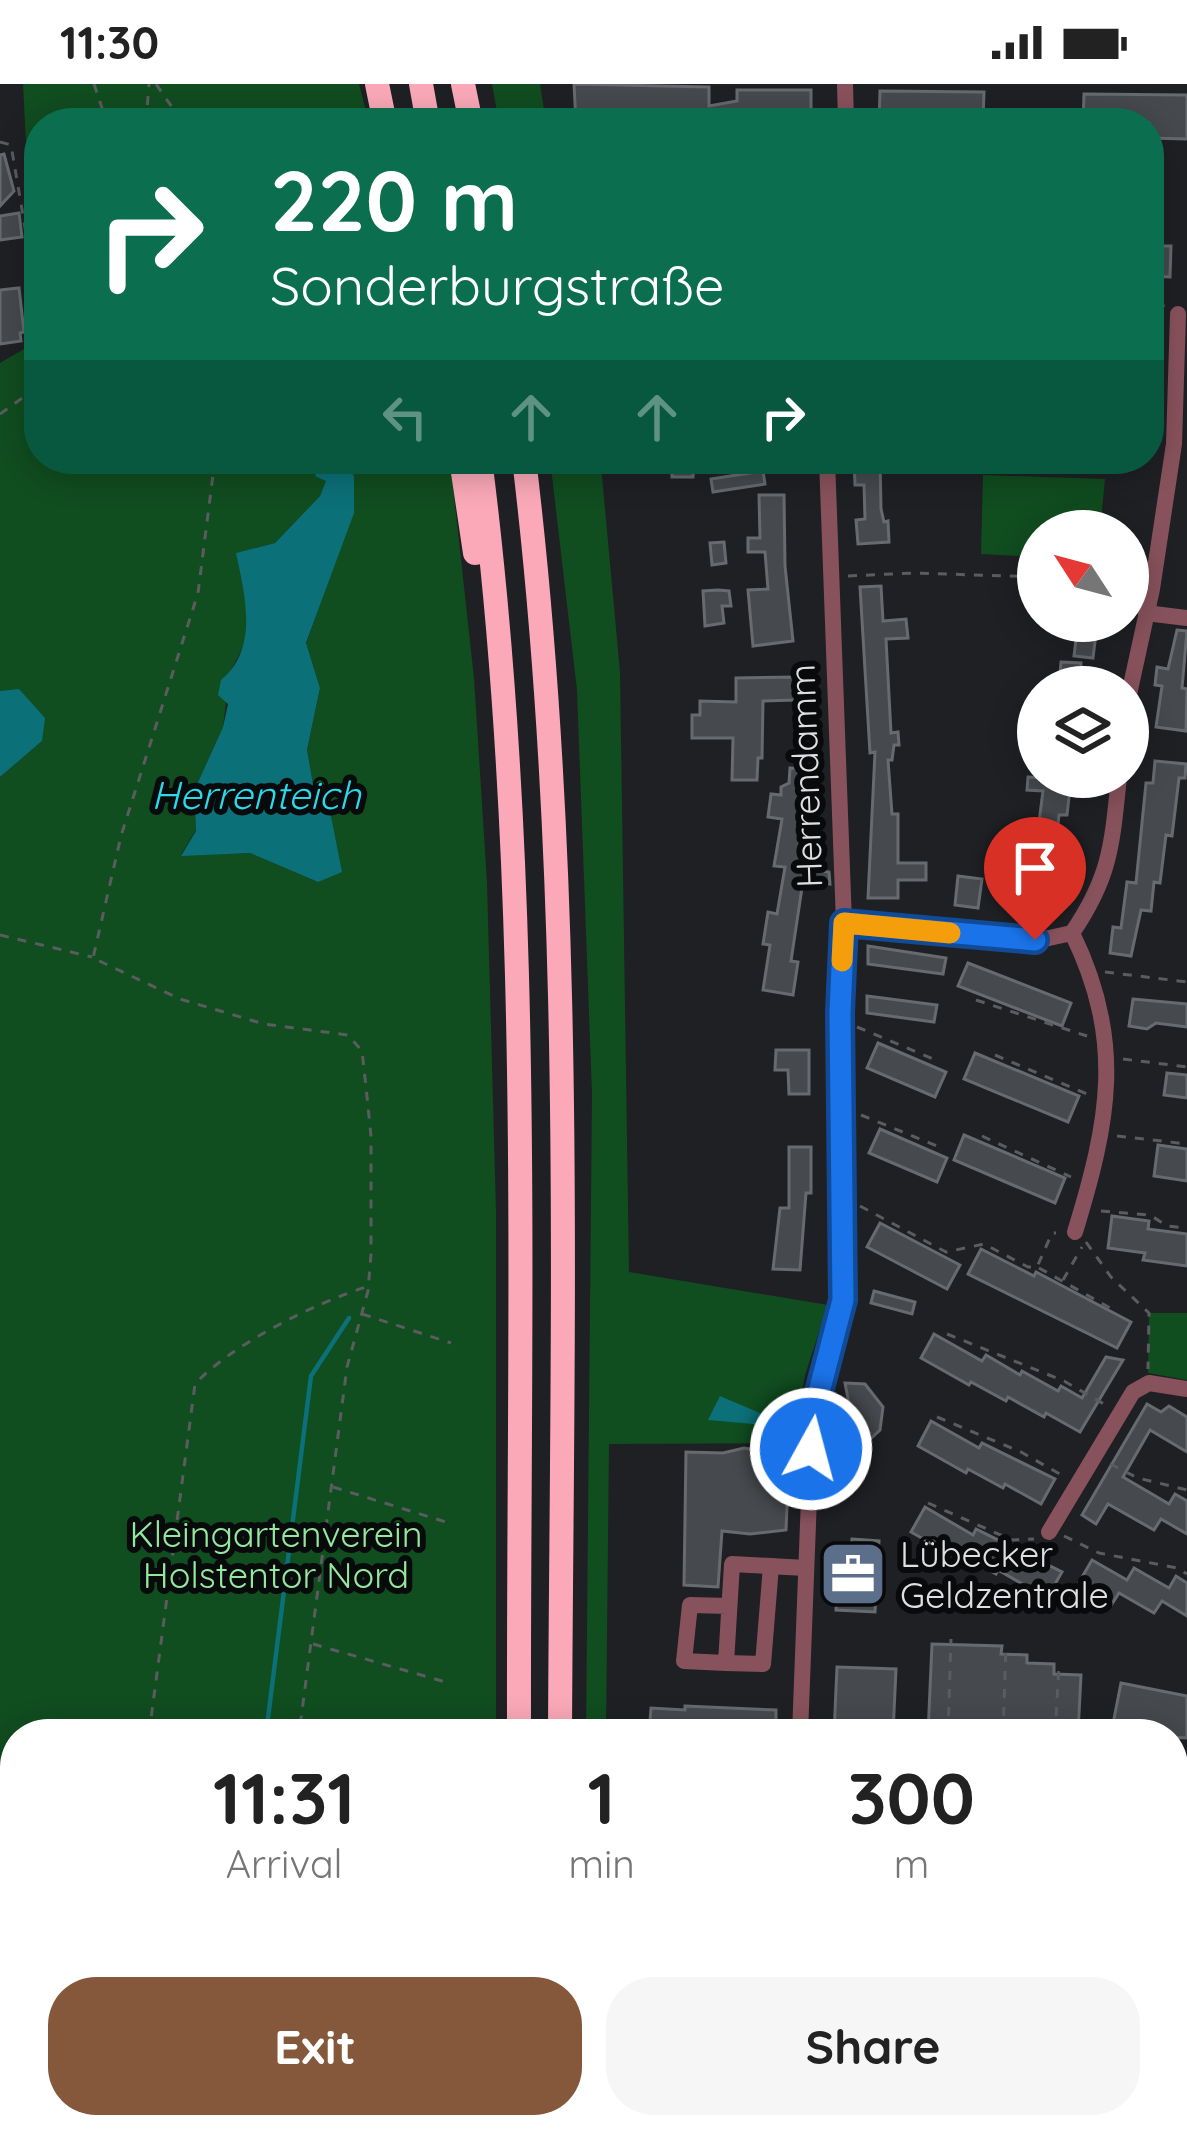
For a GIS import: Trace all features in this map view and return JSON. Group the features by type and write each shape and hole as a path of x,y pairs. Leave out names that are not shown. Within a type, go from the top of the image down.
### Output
{"highway":[{"path":"463,474 507,769"},
{"path":"481,474 507,769 518,1072 519,1719"},
{"path":"525,474 549,722 558,951 560,1719"}],"street":[{"path":"1149,598 1180,444 1178,314"},
{"name":"Herrendamm","path":"801,1719 812,1419 843,1300 844,923 827,474"},
{"path":"1149,613 1187,618"},
{"path":"844,923 1035,940 1072,933 1094,902 1106,873 1115,798"},
{"path":"1072,933 1100,1000 1106,1050 1101,1134 1080,1237"},
{"path":"1049,1531 1133,1392 1149,1383 1187,1389"},
{"path":"726,1663 732,1564 806,1568"},
{"path":"729,1606 690,1605 684,1661 763,1664 771,1566"}],"path":[{"path":"153,84 171,108"},
{"path":"0,142 10,145 24,222"},
{"path":"93,958 122,836 198,593 212,474"},
{"path":"830,577 914,573 1017,577"},
{"path":"0,935 93,958 180,999 264,1024 348,1035 362,1051 372,1154 368,1286 346,1367 301,1719"},
{"path":"1090,970 1187,982"},
{"path":"976,1000 1106,1050 1187,1067"},
{"path":"841,1021 933,1059"},
{"path":"995,1055 1105,1102"},
{"path":"842,1107 937,1146"},
{"path":"1101,1134 1187,1144"},
{"path":"982,1136 1089,1185"},
{"path":"843,1196 946,1252 984,1244 1110,1308"},
{"path":"1082,1210 1150,1215 1167,1226 1187,1228"},
{"path":"1037,1268 1052,1233 1080,1237 1111,1277 1149,1313 1149,1383"},
{"path":"1062,1282 1080,1237"},
{"path":"151,1719 195,1384 217,1361 341,1295 368,1286"},
{"path":"361,1314 451,1343"},
{"path":"947,1334 1064,1381 1118,1412"},
{"path":"937,1417 1021,1452 1077,1484"},
{"path":"1094,1456 1138,1478 1187,1490"},
{"path":"332,1487 449,1522"},
{"path":"928,1503 1012,1540 1034,1540 1049,1531 1099,1553 1187,1574"},
{"path":"948,1719 951,1639"},
{"path":"311,1644 449,1683"},
{"path":"1004,1719 1006,1645"},
{"path":"1056,1719 1059,1665"}],"green space":[{"path":"23,84 359,84 365,108 24,108"},
{"path":"492,84 540,84 544,108 496,108"},
{"name":"Kleingartenverein Holstentor Nord","path":"24,349 24,474 326,474 320,496 275,543 237,553 247,605 245,644 230,672 223,727 194,791 196,830 181,855 250,853 318,882 327,796 313,785 307,750 320,688 306,644 353,513 353,474 452,474 474,678 487,882 496,1211 496,1719 0,1719 0,777 42,741 19,690 0,691 0,363"},
{"path":"552,474 602,476 620,672 629,1272 828,1305 805,1375 793,1443 609,1444 606,1719 586,1719 592,1094 577,690"},
{"path":"983,475 1105,479 1102,510 1017,510 1017,556 981,554"},
{"path":"1149,1313 1187,1313 1187,1380 1148,1373"}],"water":[{"name":"Herrenteich","path":"315,476 354,476 354,513 306,643 320,688 307,750 313,784 327,796 342,872 318,882 250,853 181,856 196,831 194,791 223,727 228,704 218,695 221,680 241,653 245,637 245,603 236,553 275,543 320,496 326,481"},
{"path":"19,689 45,718 42,741 0,777 0,691"},
{"path":"720,1396 770,1420 765,1425 708,1420"}],"building":[{"path":"574,84 709,87 709,106 737,101 737,90 811,90 811,108 575,108"},
{"path":"880,91 984,92 983,108 879,108"},
{"path":"1084,94 1187,95 1187,139 1164,138 1164,108 1084,108"},
{"path":"4,154 14,191 0,206 0,155"},
{"path":"19,213 22,237 0,240 0,216"},
{"path":"1164,246 1171,246 1170,277 1164,277"},
{"path":"19,288 21,341 0,344 0,290"},
{"path":"763,474 765,484 713,492 711,479"},
{"path":"855,474 880,474 881,509 884,522 888,521 889,542 858,544 856,520 865,519 864,485 855,485"},
{"path":"759,495 784,495 793,641 753,646 748,590 768,589 765,552 748,552 748,538 760,538"},
{"path":"724,542 726,563 712,565 710,543"},
{"path":"881,586 883,621 906,619 908,638 886,639 891,733 898,732 899,745 894,745 892,760 888,760 892,814 898,814 898,863 926,863 926,880 898,880 898,898 868,898 875,752 870,753 860,587"},
{"path":"703,591 729,591 731,606 722,606 724,623 705,626"},
{"path":"1177,630 1187,631 1182,688 1187,689 1186,731 1156,727 1162,686 1155,685 1157,667 1168,669"},
{"path":"1076,642 1095,642 1093,658 1074,656"},
{"path":"795,677 795,700 763,701 757,780 732,780 733,738 692,738 692,715 700,715 700,701 736,702 736,678"},
{"path":"1155,761 1186,764 1185,778 1179,778 1172,836 1166,835 1160,883 1154,882 1151,911 1141,910 1131,956 1110,953 1113,927 1121,928 1127,882 1136,883 1144,798 1149,798 1149,783 1153,783"},
{"path":"790,768 812,769 806,869 829,872 830,884 803,881 791,961 798,962 793,995 763,990 770,945 763,944 768,912 777,914 785,867 774,866 782,819 768,817 771,794 781,795 781,787 789,783"},
{"path":"1042,798 1069,798 1067,815 1059,815 1053,871 1033,869"},
{"path":"1012,874 1043,878 1039,913 1008,909"},
{"path":"958,876 982,879 978,908 955,905"},
{"path":"868,946 946,958 943,974 868,964"},
{"path":"968,963 1071,1003 1062,1026 958,986"},
{"path":"867,996 937,1005 934,1022 867,1013"},
{"path":"1133,999 1187,1004 1187,1027 1129,1026"},
{"path":"878,1043 946,1072 935,1097 867,1068"},
{"path":"776,1050 809,1050 809,1094 789,1094 788,1070 775,1070"},
{"path":"975,1053 1079,1096 1068,1122 964,1079"},
{"path":"1167,1073 1187,1075 1187,1098 1164,1095"},
{"path":"880,1129 947,1158 937,1182 869,1153"},
{"path":"964,1135 1065,1178 1055,1203 954,1160"},
{"path":"1158,1145 1187,1149 1187,1181 1154,1176"},
{"path":"789,1147 811,1147 811,1193 806,1193 800,1270 773,1269 780,1208 789,1208"},
{"path":"1112,1216 1149,1221 1148,1229 1187,1234 1187,1266 1143,1260 1145,1253 1108,1248"},
{"path":"880,1223 960,1265 947,1289 867,1247"},
{"path":"981,1249 1131,1322 1117,1348 968,1274"},
{"path":"874,1291 915,1302 912,1314 871,1303"},
{"path":"934,1334 982,1361 986,1355 1020,1375 1022,1371 1082,1398 1106,1357 1123,1360 1080,1432 1046,1413 1044,1417 1008,1397 1006,1401 969,1385 921,1358"},
{"path":"845,1383 865,1384 883,1407 880,1430 865,1444 844,1445 849,1404"},
{"path":"1147,1404 1161,1412 1169,1406 1187,1417 1187,1452 1150,1430 1123,1477 1169,1504 1175,1494 1187,1501 1187,1534 1161,1519 1154,1530 1108,1504 1096,1524 1082,1515"},
{"path":"931,1421 979,1448 982,1443 1055,1479 1041,1504 1005,1484 1003,1488 968,1469 966,1473 918,1446"},
{"path":"744,1448 789,1456 793,1494 786,1530 722,1531 718,1587 684,1585 686,1452"},
{"path":"925,1507 973,1535 976,1529 1062,1572 1047,1598 998,1570 996,1574 961,1555 959,1559 911,1532"},
{"path":"852,1539 879,1541 875,1612 836,1610 840,1546 851,1547"},
{"path":"1092,1560 1127,1580 1134,1568 1169,1588 1176,1576 1187,1583 1187,1616 1162,1601 1154,1613 1119,1593 1112,1604 1078,1584"},
{"path":"932,1644 1002,1646 1001,1654 1027,1655 1027,1663 1054,1664 1054,1674 1081,1675 1079,1719 929,1719"},
{"path":"837,1667 896,1669 894,1719 835,1719"},
{"path":"1121,1683 1187,1696 1187,1719 1114,1719"},
{"path":"685,1706 776,1710 776,1719 650,1719 651,1708 685,1710"}],"waterway":[{"path":"268,1719 311,1376 349,1318"}],"slow traffic":[{"path":"842,961 844,923 950,933"}],"place":[{"name":"Lübecker Geldzentrale","path":"853,1574"}],"route":[{"path":"811,1449 812,1419 843,1300 840,1012 844,923 1035,940"}]}
